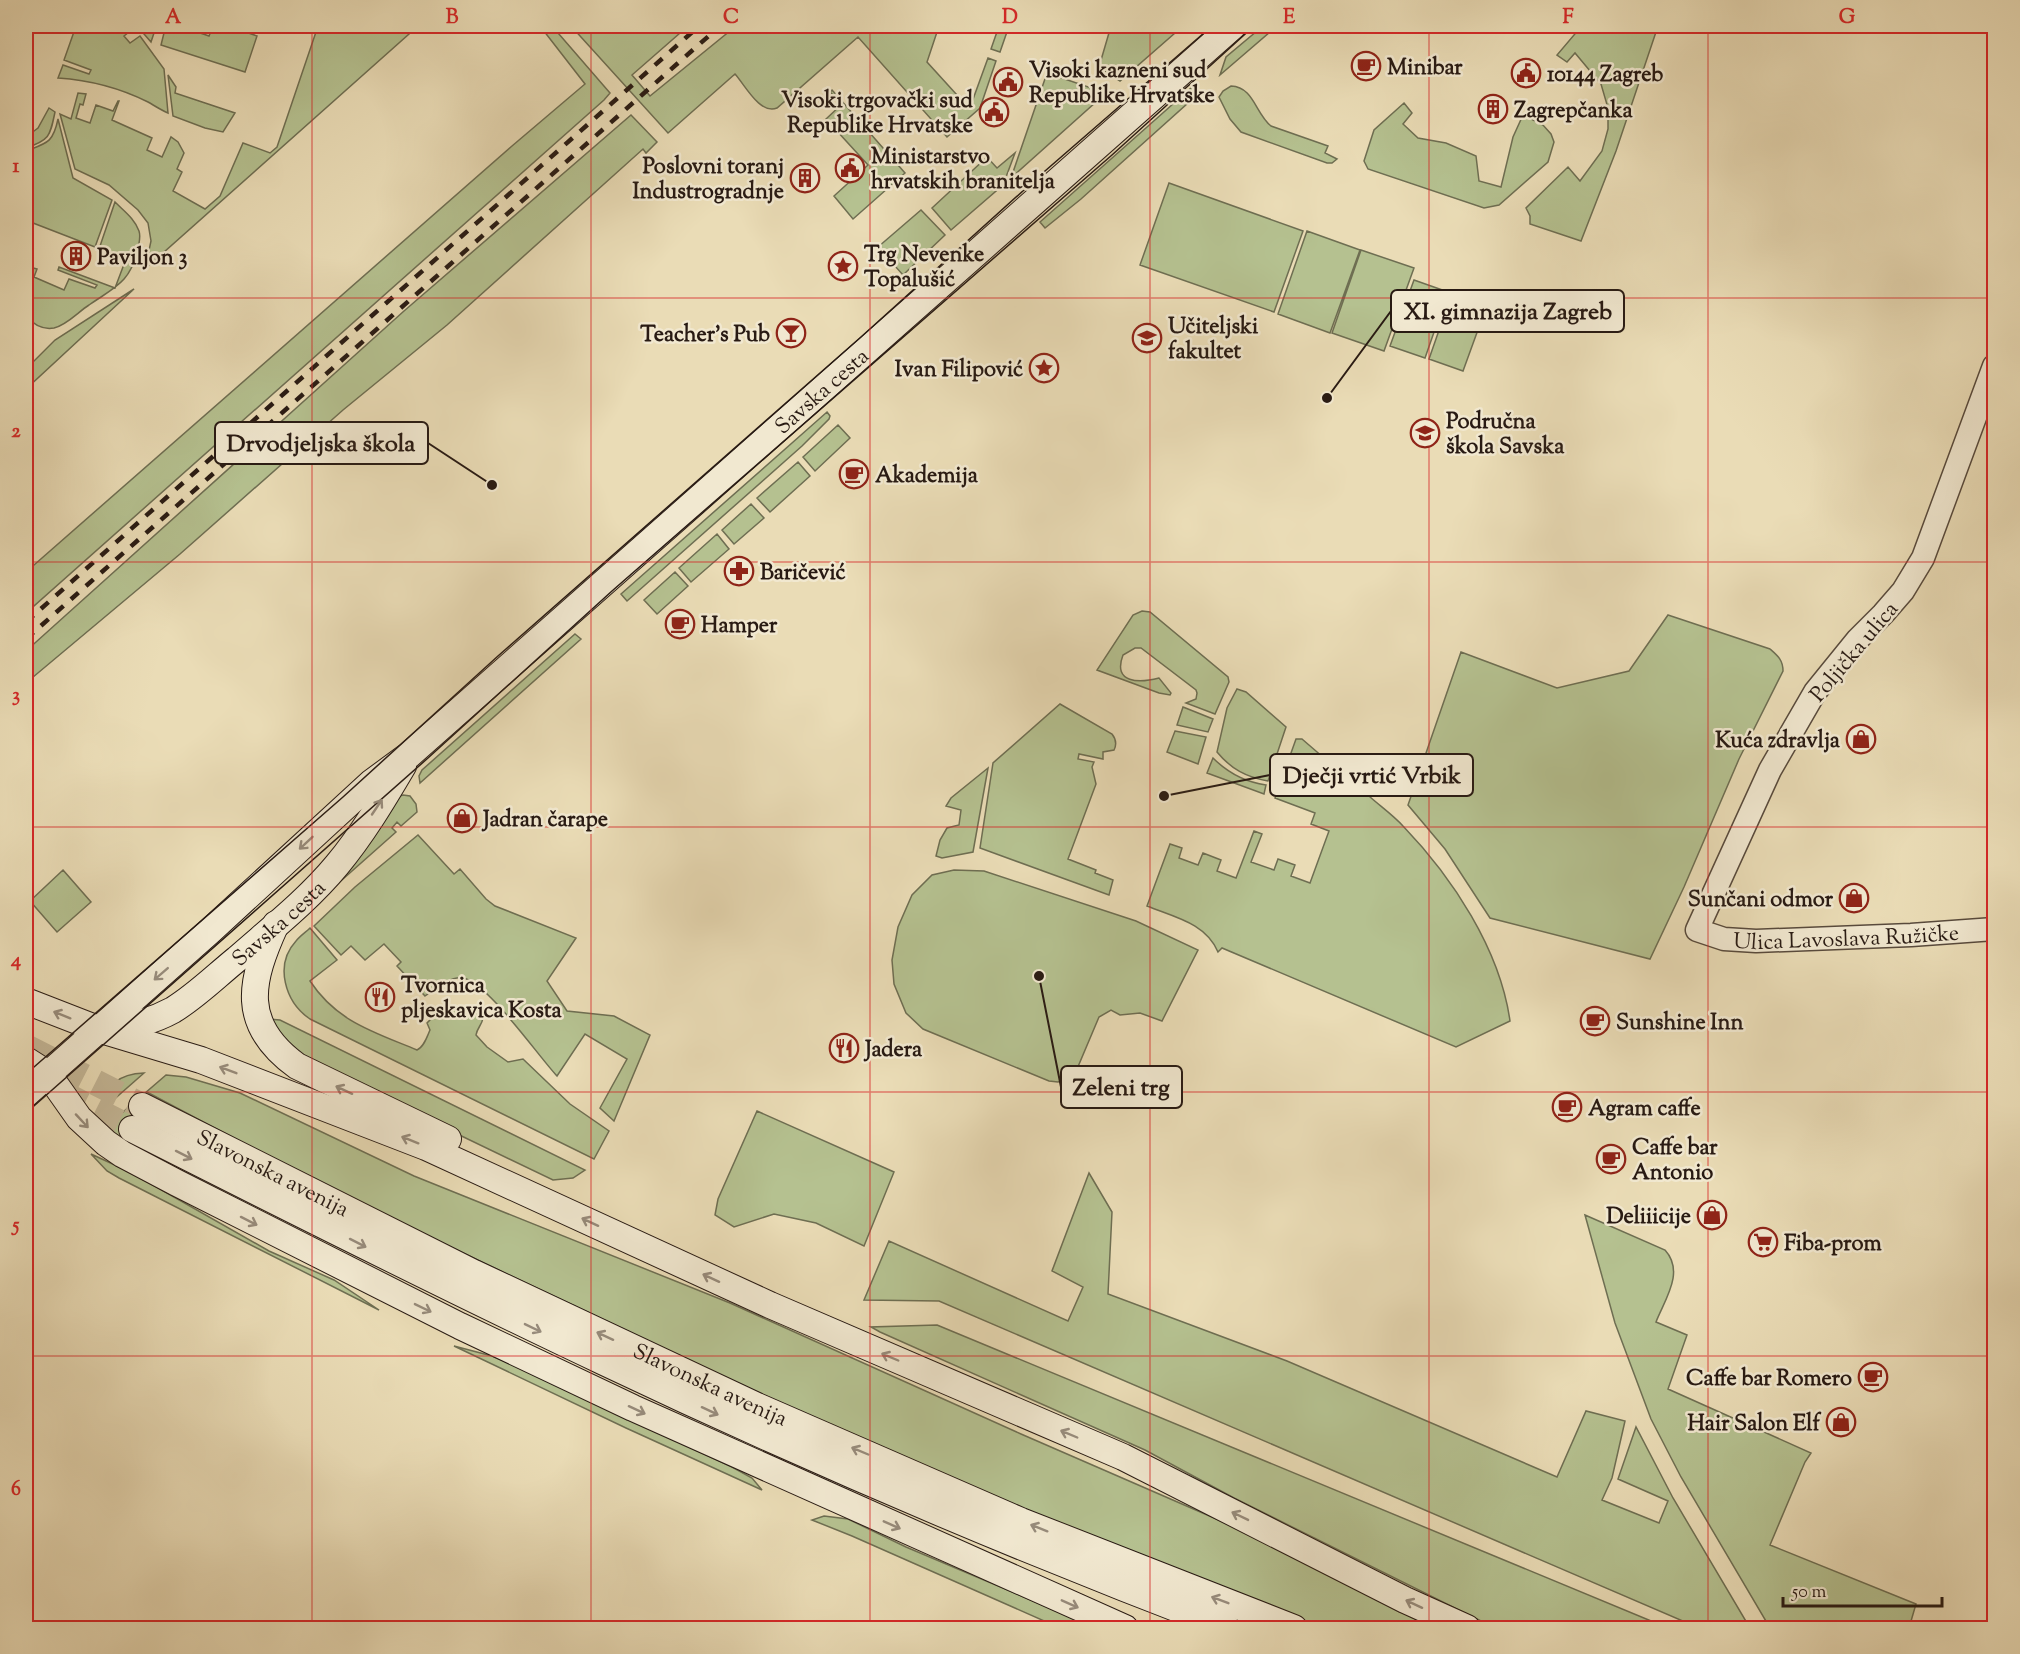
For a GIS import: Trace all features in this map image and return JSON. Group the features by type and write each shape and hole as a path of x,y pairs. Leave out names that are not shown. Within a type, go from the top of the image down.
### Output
{"main road":[{"name":"Savska cesta","path":"26,1094 37,1076 98,1029 218,924 371,783 409,755 1233,26"},
{"name":"Savska cesta","path":"98,1029 131,1026 171,1011 192,997 276,924 309,894 344,856 409,755"},
{"path":"276,924 262,955 254,992 260,1024 277,1050 297,1066 336,1086 502,1163 517,1174 539,1199"},
{"path":"26,1001 98,1029 201,1060 459,1161 770,1305 1123,1457 1467,1629"},
{"path":"26,1060 37,1076 106,1143 122,1154 198,1194 450,1321 633,1408 1125,1629"},
{"name":"Slavonska avenija","path":"1227,1629 1071,1567 932,1508 655,1386 384,1257 137,1117 757,1406 1022,1521 1294,1629"}],"street":[{"name":"Poljička ulica","path":"1697,930 1770,770 1815,692 1858,639 1903,591 1923,558 1995,366"},
{"name":"Ulica Lavoslava Ružičke","path":"1697,930 1724,939 1756,941 1995,929"}],"green space":[{"path":"76,26 132,26 134,28 124,36 130,43 140,36 164,69 168,113 115,89 58,78 63,65 89,74 91,70 64,60"},
{"path":"137,26 180,26 209,36 213,26 229,26 257,36 245,72 161,45 164,33 155,30 151,42"},
{"path":"318,26 418,26 145,269 151,241 148,223 138,210 109,185 75,169 60,114 71,119 78,93 86,94 76,118 90,123 96,105 113,111 119,101 112,120 152,138 147,150 162,157 171,137 178,142 184,153 177,169 182,172 173,191 205,209 220,196 243,143 270,153 277,147"},
{"path":"540,26 552,26 610,93 604,100 26,613 26,572 585,84"},
{"path":"571,26 688,26 632,75 650,96 736,26 874,26 879,31 883,26 939,26 927,62 967,106 972,102 988,58 996,61 980,108 947,137 858,37 777,108 771,109 759,103 735,74 668,133"},
{"path":"999,26 1009,26 1000,52 991,49"},
{"path":"1111,26 1183,26 1120,81 1099,67"},
{"path":"1263,26 1277,26 1220,75 1226,57"},
{"path":"1577,26 1658,26 1616,151 1581,241 1530,224 1530,216 1526,208 1568,167 1580,181 1602,151 1608,129 1608,108 1601,84 1575,53 1567,62 1557,55 1580,28"},
{"path":"1047,73 1106,93 1011,178"},
{"path":"168,75 176,87 175,93 235,113 223,132 173,116"},
{"path":"1231,86 1239,87 1250,96 1271,126 1328,146 1325,153 1337,159 1332,163 1327,163 1241,132 1230,119 1219,97"},
{"path":"1191,88 1195,88 1198,94 1081,199 1045,228 1040,222"},
{"path":"832,90 905,173 853,219 834,196 868,165 826,119 842,104 830,92"},
{"path":"1404,103 1412,113 1403,124 1418,138 1446,143 1476,156 1479,181 1501,187 1513,137 1523,115 1543,125 1551,134 1554,142 1548,162 1499,205 1484,208 1368,169 1364,161 1374,130"},
{"path":"49,108 55,112 48,136 26,148 26,137 38,128"},
{"path":"631,115 657,142 646,153 643,149 447,325 343,410 180,554 26,683 26,651 404,311"},
{"path":"58,119 73,178 112,200 95,247 33,223 30,228 26,226 26,151 51,138"},
{"path":"1015,153 1003,185 951,230 932,208 987,157 997,168"},
{"path":"1169,183 1303,231 1274,312 1140,265"},
{"path":"115,202 135,223 140,236 131,270 115,287 126,259 99,249"},
{"path":"921,210 945,235 903,275 878,247"},
{"path":"1307,231 1360,250 1330,333 1278,314"},
{"path":"1361,250 1414,268 1384,351 1332,333"},
{"path":"26,266 37,269 34,277 64,290 69,279 95,288 97,285 58,270 59,267 114,288 68,321 54,328 38,326 26,316"},
{"path":"1414,280 1448,292 1425,358 1390,346"},
{"path":"134,289 26,389 26,369 55,340"},
{"path":"1452,293 1487,305 1463,371 1429,359"},
{"path":"827,412 829,419 802,446 627,601 621,594"},
{"path":"838,425 850,438 815,471 803,457"},
{"path":"798,462 810,476 770,512 757,498"},
{"path":"751,504 764,518 734,544 722,530"},
{"path":"717,534 729,549 691,582 679,568"},
{"path":"675,572 688,586 657,614 644,600"},
{"path":"1142,611 1150,612 1228,677 1229,682 1215,714 1186,703 1196,699 1196,690 1141,648 1135,648 1123,655 1121,672 1136,681 1159,678 1171,693 1170,695 1097,670 1133,615"},
{"path":"1668,615 1770,649 1780,659 1783,671 1739,759 1650,959 1490,918 1445,849 1408,805 1461,652 1557,688 1629,671"},
{"path":"575,634 581,639 420,783 419,776 422,770"},
{"path":"1237,689 1246,692 1286,727 1268,781 1240,771 1217,752 1227,708"},
{"path":"1060,704 1112,734 1115,740 1114,750 1103,752 1103,759 1079,754 1078,759 1094,762 1092,767 1096,784 1068,859 1096,870 1095,873 1113,880 1109,895 980,848 993,763"},
{"path":"1183,707 1213,719 1208,732 1177,725"},
{"path":"1175,731 1206,737 1198,764 1167,752"},
{"path":"1296,739 1302,739 1395,818 1439,868 1456,891 1485,941 1505,994 1510,1021 1456,1047 1222,948 1218,952 1206,934 1188,922 1147,906 1170,844 1182,848 1179,858 1198,865 1203,853 1221,860 1217,871 1236,878 1254,831 1262,834 1251,862 1274,870 1278,859 1295,865 1291,876 1310,883 1329,831 1311,824 1315,813 1275,798"},
{"path":"1213,758 1237,776 1266,785 1264,794 1207,773"},
{"path":"988,768 973,852 942,858 936,856 940,840 947,828 959,825 961,810 946,806 951,798"},
{"path":"400,796 410,796 416,804 417,812 401,826 397,822 392,828 396,832 334,887"},
{"path":"418,835 454,874 460,869 495,906 576,938 547,981 567,1011 614,1016 650,1035 614,1121 600,1108 627,1059 585,1034 557,1076 498,1005 473,982 463,978 453,979 425,996 397,966 401,962 384,944 365,960 351,946 341,955 314,926 355,887"},
{"path":"63,870 91,902 57,932 30,901"},
{"path":"954,870 984,871 1136,921 1198,950 1162,1021 1140,1013 1120,1015 1111,1010 1099,1017 1077,1069 1067,1079 1058,1082 1049,1081 923,1029 906,1013 894,984 892,960 898,927 912,895 932,875"},
{"path":"310,928 337,960 310,981 332,1007 371,1031 417,1050 430,1030 427,1023 433,1017 447,1009 454,1008 469,1009 476,1013 483,1018 476,1035 487,1047 508,1062 523,1059 570,1104 609,1131 594,1159 310,1019 301,1012 285,983 285,961 298,939"},
{"path":"268,1019 280,1020 585,1170 573,1178 553,1180 310,1063 296,1053"},
{"path":"144,1073 103,1109 108,1093 116,1082 121,1078"},
{"path":"166,1075 186,1077 240,1093 414,1176 730,1303 1228,1524 1433,1628 1321,1628 1054,1522 890,1453 718,1374 345,1197 147,1092 125,1142 111,1132 107,1126"},
{"path":"757,1111 894,1172 864,1246 816,1223 774,1214 734,1227 715,1215 718,1199"},
{"path":"91,1154 130,1172 269,1251 334,1280 379,1310 119,1178 107,1171"},
{"path":"1089,1173 1112,1212 1108,1294 1287,1361 1557,1477 1586,1411 1625,1421 1612,1478 1602,1500 1659,1523 1668,1501 1618,1479 1636,1427 1673,1498 1750,1628 1699,1628 939,1301 864,1300 889,1241 1068,1321 1083,1287 1052,1271"},
{"path":"1585,1215 1665,1250 1671,1258 1673,1276 1671,1286 1656,1322 1687,1335 1668,1389 1811,1453 1805,1462 1770,1545 1916,1604 1909,1628 1770,1628 1681,1477 1651,1419 1615,1323"},
{"path":"937,1325 1668,1628 1495,1628 1234,1498 1145,1450 871,1327"},
{"path":"454,1346 492,1356 519,1367 732,1467 752,1478 762,1490 626,1428"},
{"path":"824,1516 848,1519 906,1547 1097,1628 1060,1628 812,1520"}],"tunnel":[{"path":"26,1047 142,1106"},
{"path":"26,1075 132,1129"}],"tram line":[{"path":"26,1074 343,797 498,656 1212,26"},
{"path":"26,1113 428,758 612,591 1112,155 1254,26"}],"railway":[{"path":"26,622 699,26"},
{"path":"26,639 720,26"}],"place":[{"name":"Minibar","path":"1366,66"},
{"name":"10144 Zagreb","path":"1526,73"},
{"name":"Visoki kazneni sud Republike Hrvatske","path":"1008,82"},
{"name":"Zagrepčanka","path":"1493,109"},
{"name":"Visoki trgovački sud Republike Hrvatske","path":"994,112"},
{"name":"Ministarstvo hrvatskih branitelja","path":"850,168"},
{"name":"Poslovni toranj Industrogradnje","path":"805,178"},
{"name":"Paviljon 3","path":"76,256"},
{"name":"Trg Nevenke Topalušić","path":"843,266"},
{"name":"Teacher's Pub","path":"791,333"},
{"name":"Učiteljski fakultet","path":"1147,338"},
{"name":"Ivan Filipović","path":"1044,368"},
{"name":"XI. gimnazija Zagreb","path":"1327,398"},
{"name":"Područna škola Savska","path":"1425,433"},
{"name":"Akademija","path":"854,474"},
{"name":"Drvodjeljska škola","path":"492,485"},
{"name":"Baričević","path":"739,571"},
{"name":"Hamper","path":"680,624"},
{"name":"Kuća zdravlja","path":"1861,739"},
{"name":"Dječji vrtić Vrbik","path":"1164,796"},
{"name":"Jadran čarape","path":"462,818"},
{"name":"Sunčani odmor","path":"1854,898"},
{"name":"Zeleni trg","path":"1039,976"},
{"name":"Tvornica pljeskavica Kosta","path":"380,997"},
{"name":"Sunshine Inn","path":"1595,1021"},
{"name":"Jadera","path":"844,1048"},
{"name":"Agram caffe","path":"1567,1107"},
{"name":"Caffe bar Antonio","path":"1611,1159"},
{"name":"Deliiicije","path":"1712,1215"},
{"name":"Fiba-prom","path":"1763,1242"},
{"name":"Caffe bar Romero","path":"1873,1377"},
{"name":"Hair Salon Elf","path":"1841,1422"}]}
